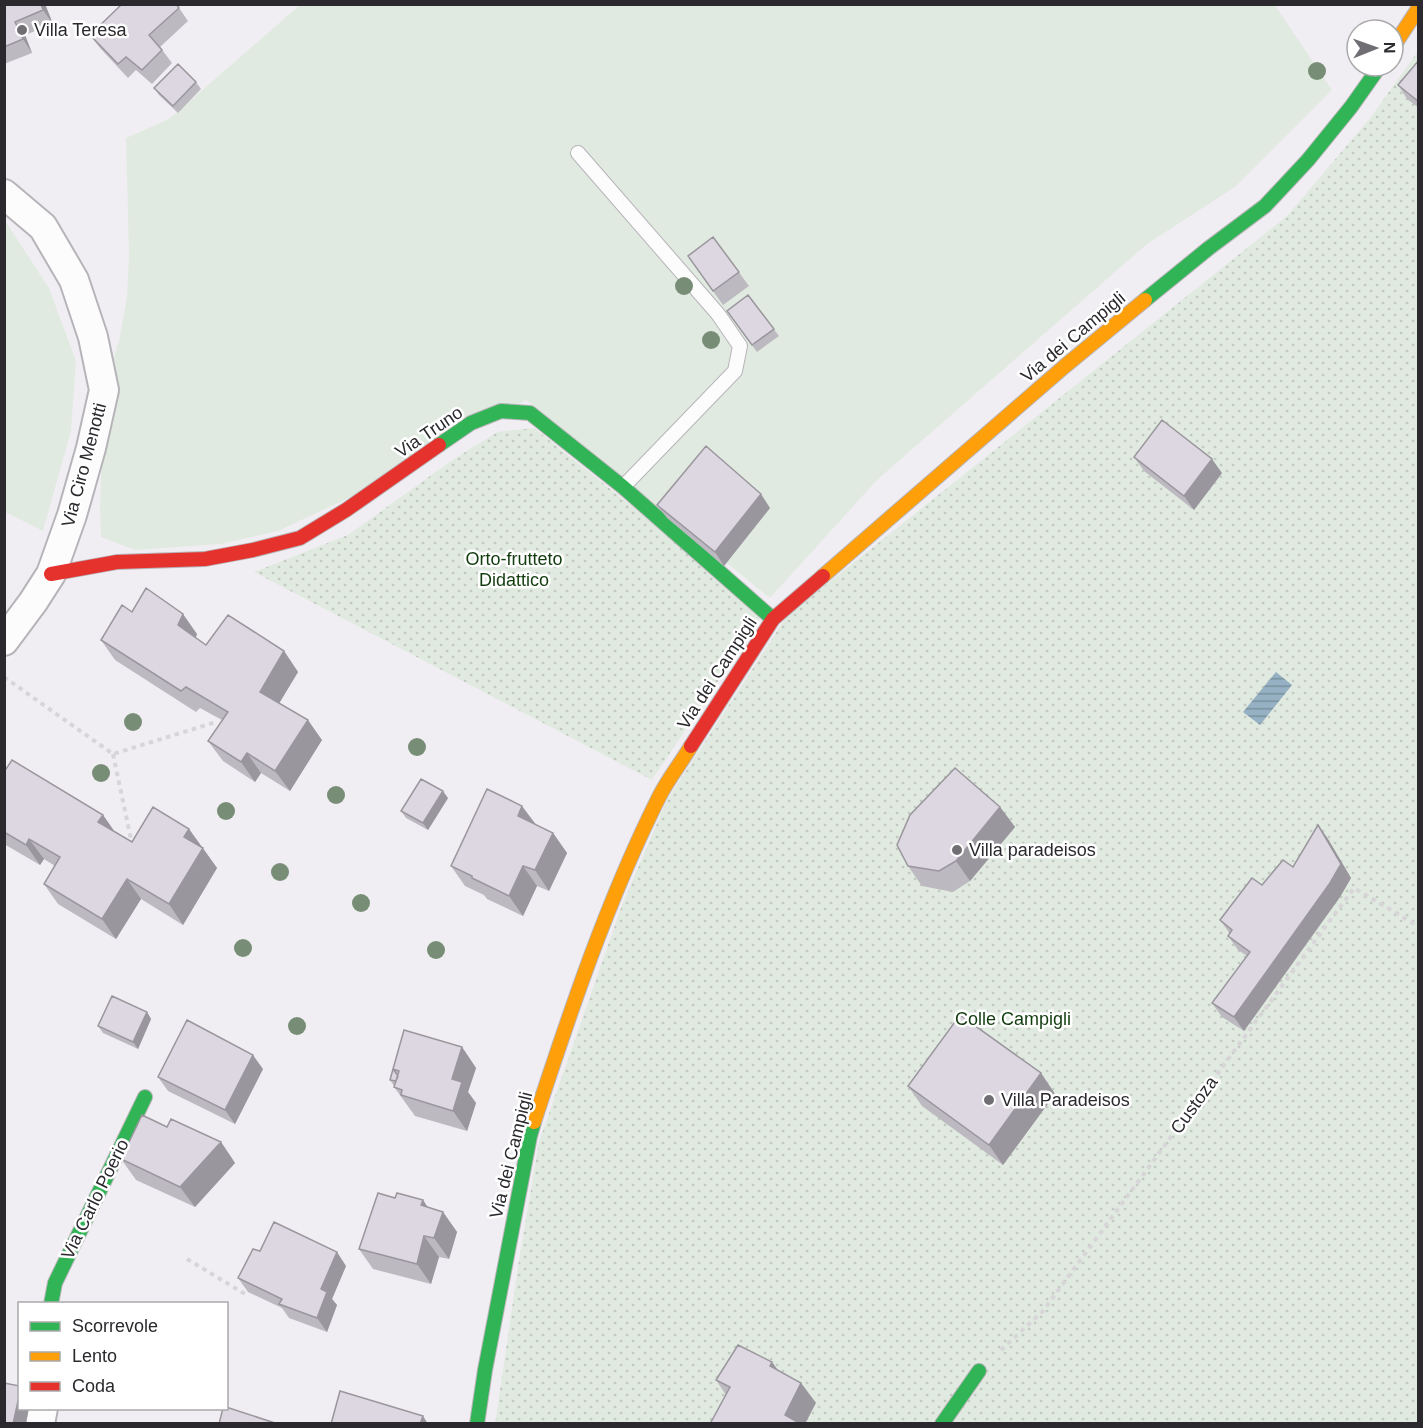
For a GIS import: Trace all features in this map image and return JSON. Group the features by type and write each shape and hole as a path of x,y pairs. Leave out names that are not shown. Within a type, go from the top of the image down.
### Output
{"street":[{"path":"1405,29 1419,9"},
{"name":"Via dei Campigli","path":"477,1424 487,1359 530,1136 570,1013 611,904 660,795 773,619 1065,366 1209,248 1265,206 1308,159 1372,78"},
{"name":"Via Ciro Menotti","path":"4,194 43,227 74,280 93,337 104,390 72,515 51,574 4,641"},
{"name":"Via Truno","path":"51,574 117,562 205,559 300,538 402,473 471,423 501,411 530,413 623,487 773,619"},
{"name":"Via Carlo Poerio","path":"51,1302 55,1283 145,1097"},
{"path":"942,1424 979,1371"}],"lane":[{"path":"578,153 718,314 740,346 735,371 623,487"}],"path":[{"path":"4,677 113,754 132,844"},
{"path":"113,754 216,722"},
{"name":"Custoza","path":"979,1371 1043,1311 1354,888 1419,926"},
{"path":"187,1259 245,1294"}],"green space":[{"path":"300,5 1275,5 1332,90 1235,187 1147,244 877,480 770,598 526,400 353,496 278,531 221,544 135,550 101,537 100,508 104,390 119,341 127,297 129,256 126,138 169,119"},
{"name":"Colle Campigli","path":"1418,51 1418,1423 495,1424 539,1142 622,905 667,800 787,616 1287,216 1371,117 1399,78 1405,78 1405,69"},
{"path":"4,219 49,288 76,361 71,431 43,531 5,512"},
{"name":"Orto-frutteto Didattico","path":"534,428 764,612 652,780 254,572 348,535 451,461 497,432"}],"water":[{"path":"1276,672 1292,685 1260,725 1243,712"}],"building":[{"path":"4,4 41,4 43,10 15,22 23,39 4,47"},
{"path":"122,4 176,4 179,8 149,35 162,50 142,70 126,57 118,64 90,35"},
{"path":"1419,60 1419,102 1398,85"},
{"path":"178,64 196,82 173,106 154,88"},
{"path":"713,237 739,272 713,291 688,256"},
{"path":"748,295 774,329 752,345 727,311"},
{"path":"1162,420 1212,459 1184,496 1134,457"},
{"path":"706,446 761,494 715,552 657,505"},
{"path":"146,588 183,614 178,625 206,645 228,615 284,651 260,692 308,720 275,771 247,753 241,762 208,741 228,712 186,687 181,691 101,640 122,605 132,612"},
{"path":"12,760 103,815 98,822 132,842 153,807 189,829 184,837 203,848 169,904 127,879 102,919 44,884 60,857 29,839 26,845 4,832 4,772"},
{"path":"955,768 1000,807 956,861 939,871 908,866 897,845 910,815"},
{"path":"421,779 443,791 423,823 401,811"},
{"path":"487,789 522,806 518,816 553,833 535,870 523,866 509,896 451,866"},
{"path":"1318,825 1341,864 1330,883 1234,1017 1212,1003 1250,952 1228,936 1232,930 1220,920 1252,878 1262,885 1283,860 1293,867"},
{"path":"112,996 147,1012 133,1042 98,1026"},
{"name":"Villa Paradeisos","path":"960,1015 1041,1073 989,1145 908,1086"},
{"path":"187,1020 253,1055 225,1110 158,1077"},
{"path":"404,1030 462,1047 452,1079 462,1082 453,1111 401,1095 402,1090 394,1087 399,1071 393,1069"},
{"path":"393,1069 398,1076 396,1081 390,1080"},
{"path":"142,1115 167,1127 171,1119 221,1142 180,1187 121,1159"},
{"path":"378,1193 395,1198 397,1193 423,1200 421,1205 443,1212 434,1238 424,1236 417,1264 359,1249"},
{"path":"274,1222 337,1252 321,1289 327,1292 317,1318 279,1304 282,1299 238,1278 253,1249 260,1251"},
{"path":"738,1345 772,1362 770,1366 801,1383 785,1415 801,1424 710,1424 730,1387 716,1380"},
{"path":"4,1383 18,1386 18,1401 13,1424 4,1424"},
{"path":"340,1391 423,1416 420,1424 331,1424"},
{"path":"228,1408 278,1424 219,1424 222,1410 228,1410"}],"traffic: fast":[{"path":"1145,300 1265,206 1308,160 1372,78"},
{"path":"439,445 471,423 501,411 530,413 623,487 773,619"},
{"path":"51,1302 55,1283 145,1097"},
{"path":"477,1424 485,1370 534,1122"},
{"path":"942,1424 979,1371"}],"traffic: slow":[{"path":"1405,29 1418,9"},
{"path":"823,576 1065,366 1145,300"},
{"path":"534,1122 576,998 623,876 659,797 691,746"}],"traffic: jam":[{"path":"51,574 117,562 205,559 300,538 346,510 439,445"},
{"path":"691,746 773,619 823,576"}],"place":[{"name":"Villa Teresa","path":"22,30"},
{"name":"Villa paradeisos","path":"957,850"},
{"name":"Villa Paradeisos","path":"989,1100"}]}
